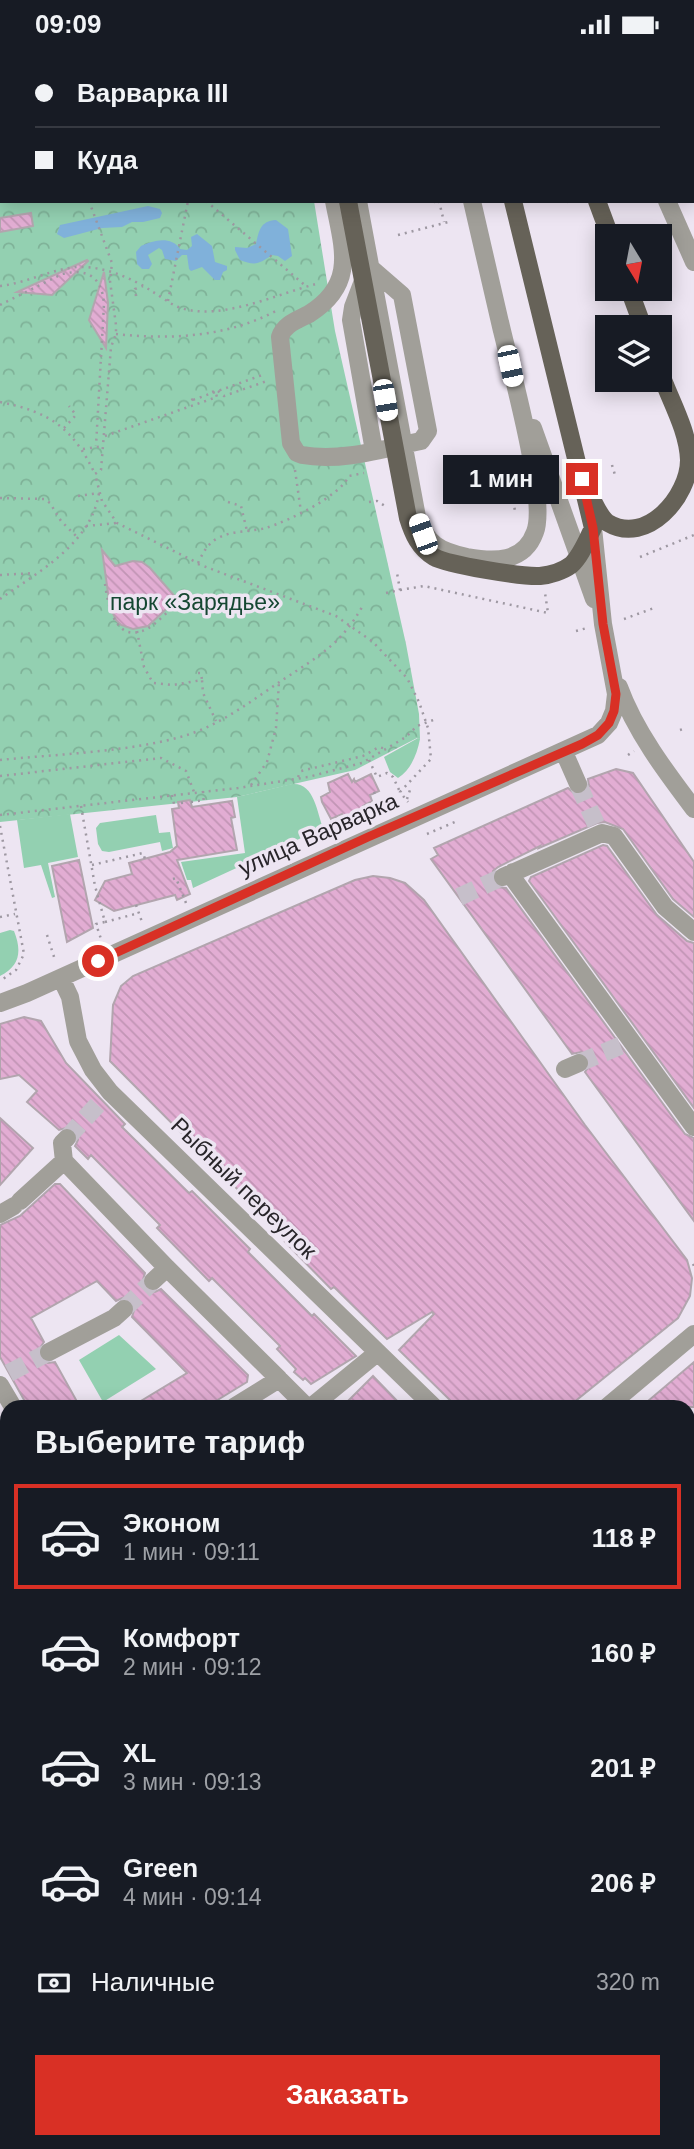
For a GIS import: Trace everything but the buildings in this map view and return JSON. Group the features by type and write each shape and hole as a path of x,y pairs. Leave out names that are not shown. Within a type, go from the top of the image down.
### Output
{"main road":[{"path":"349,203 368,275 399,446 408,518 417,542 436,558 450,563 540,576 571,565 593,528 513,203"},
{"path":"598,203 606,224"},
{"path":"582,479 603,519 615,526 638,527 654,521 678,497 687,479 687,449 668,392"}],"street":[{"path":"334,203 344,268 332,295 281,332 279,342 277,374 291,443 297,453 339,457 421,441 428,431 402,295 368,275"},
{"path":"359,203 368,275 353,307 351,320 374,451"},
{"path":"399,446 417,517 423,534 432,543 458,555 491,561 512,557 527,546 537,529 536,491 472,203"},
{"path":"668,203 694,261"},
{"path":"500,322 624,702 694,809"},
{"path":"593,528 597,626"},
{"name":"улица Варварка","path":"0,1003 59,971 598,735 609,723 615,702 615,677"},
{"path":"564,752 578,784"},
{"path":"694,932 665,907 614,836 598,829 507,875 512,877 626,1043 694,1127"},
{"name":"Рыбный переулок","path":"59,971 70,997 78,1041 106,1097 427,1400"},
{"path":"67,1138 62,1143 64,1161 167,1268 302,1400"},
{"path":"11,1207 64,1161"},
{"path":"153,1281 167,1268"},
{"path":"50,1352 114,1318 124,1308"},
{"path":"615,1400 694,1334"},
{"path":"318,1400 377,1353"},
{"path":"3,1378 11,1400"},
{"path":"245,1400 279,1379"}],"path":[{"path":"90,203 112,263 110,272 116,334 111,347 101,470 95,474"},
{"path":"168,301 188,203"},
{"path":"208,203 307,287"},
{"path":"398,235 446,223 440,203"},
{"path":"0,286 79,267 110,272 144,286 179,308 200,312 229,309 324,282"},
{"path":"0,305 62,274 84,272 99,283 103,292 104,315 96,446"},
{"path":"136,296 135,289 144,286"},
{"path":"116,334 158,338 208,334 250,324 284,307"},
{"path":"218,391 224,396 277,374"},
{"path":"193,399 190,401 277,374"},
{"path":"0,599 54,562 86,526 93,514 99,493 96,474 102,471 107,389"},
{"path":"103,436 217,397 215,391 212,392"},
{"path":"0,402 34,412 64,428 83,449 95,474 99,493 117,523"},
{"path":"64,428 76,415 69,406"},
{"path":"83,449 103,446"},
{"path":"297,453 294,476 301,512"},
{"path":"612,465 615,475"},
{"path":"198,563 206,547 217,538 264,529 289,520 328,496 349,477 364,473"},
{"path":"511,487 515,511"},
{"path":"78,496 99,493"},
{"path":"0,498 44,499 77,537"},
{"path":"369,502 377,501 385,506"},
{"path":"228,502 241,506 247,531"},
{"path":"86,526 117,523 198,563 336,616 389,656 407,678 426,721 431,759 400,792"},
{"path":"640,557 694,535"},
{"path":"0,575 38,573"},
{"path":"397,573 400,590"},
{"path":"105,584 111,617 120,627 137,631 148,628 173,607"},
{"path":"386,593 425,586 548,613 544,587"},
{"path":"0,760 149,744 189,734 216,721 279,682 342,637 362,607"},
{"path":"624,619 654,608"},
{"path":"576,631 597,626"},
{"path":"137,631 144,667 153,683 173,685 202,680"},
{"path":"198,673 201,673 203,692 216,721"},
{"path":"250,786 267,762 276,728 279,682"},
{"path":"0,815 309,777 369,760 426,721 436,719"},
{"path":"298,777 301,771 363,756 379,747 386,749"},
{"path":"628,755 634,751"},
{"path":"0,776 161,758 186,771 194,792"},
{"path":"369,760 377,777 387,773 393,777 409,805"},
{"path":"407,799 410,790"},
{"path":"202,792 204,805"},
{"path":"374,792 376,798"},
{"path":"172,795 174,804 204,800"},
{"path":"379,804 384,816"},
{"path":"81,805 95,886 105,922"},
{"path":"427,834 455,822"},
{"path":"0,826 1,846 24,954 16,970 0,981"},
{"path":"92,865 143,853 145,859"},
{"path":"173,879 176,878 186,903"},
{"path":"136,905 143,923"},
{"path":"102,942 96,924 139,913"},
{"path":"0,917 15,914"},
{"path":"47,935 59,971"}],"green space":[{"name":"парк «Зарядье»","path":"0,203 314,203 335,331 406,644 419,714 420,739 417,738 355,770 237,797 0,822"},
{"path":"418,738 419,745 413,761 398,778 390,772 384,757"},
{"path":"292,784 305,788 310,793 323,828 193,888 181,862 245,853 237,797"},
{"path":"70,814 78,857 48,863 55,897 52,898 41,865 24,868 17,820"},
{"path":"156,815 159,833 170,832 173,848 162,851 160,842 102,851 98,844 96,828 100,823"},
{"path":"14,931 17,938 18,957 12,968 0,976 0,933"},
{"path":"119,1335 156,1369 106,1400 102,1400 79,1360"}],"water":[{"path":"148,206 160,209 160,218 64,238 57,234 60,225"},
{"path":"276,220 288,229 292,256 285,261 272,255 257,263 240,260 235,247 247,248 256,244 263,225"},
{"path":"197,234 212,246 215,262 227,266 220,280 215,280 202,267 191,271 187,255 182,255 176,261 165,259 159,248 148,255 152,264 149,269 142,269 137,264 136,252 141,246 167,241 187,250 192,246 191,237"}],"tunnel":[{"path":"578,784 596,824"},
{"path":"459,897 500,878"},
{"path":"579,1063 622,1045"},
{"path":"67,1138 101,1101"},
{"path":"124,1309 153,1281"},
{"path":"9,1373 49,1352"}],"route":[{"path":"98,961 368,837 582,744 604,730 614,711 615,677 603,624 593,528 582,479"}]}
